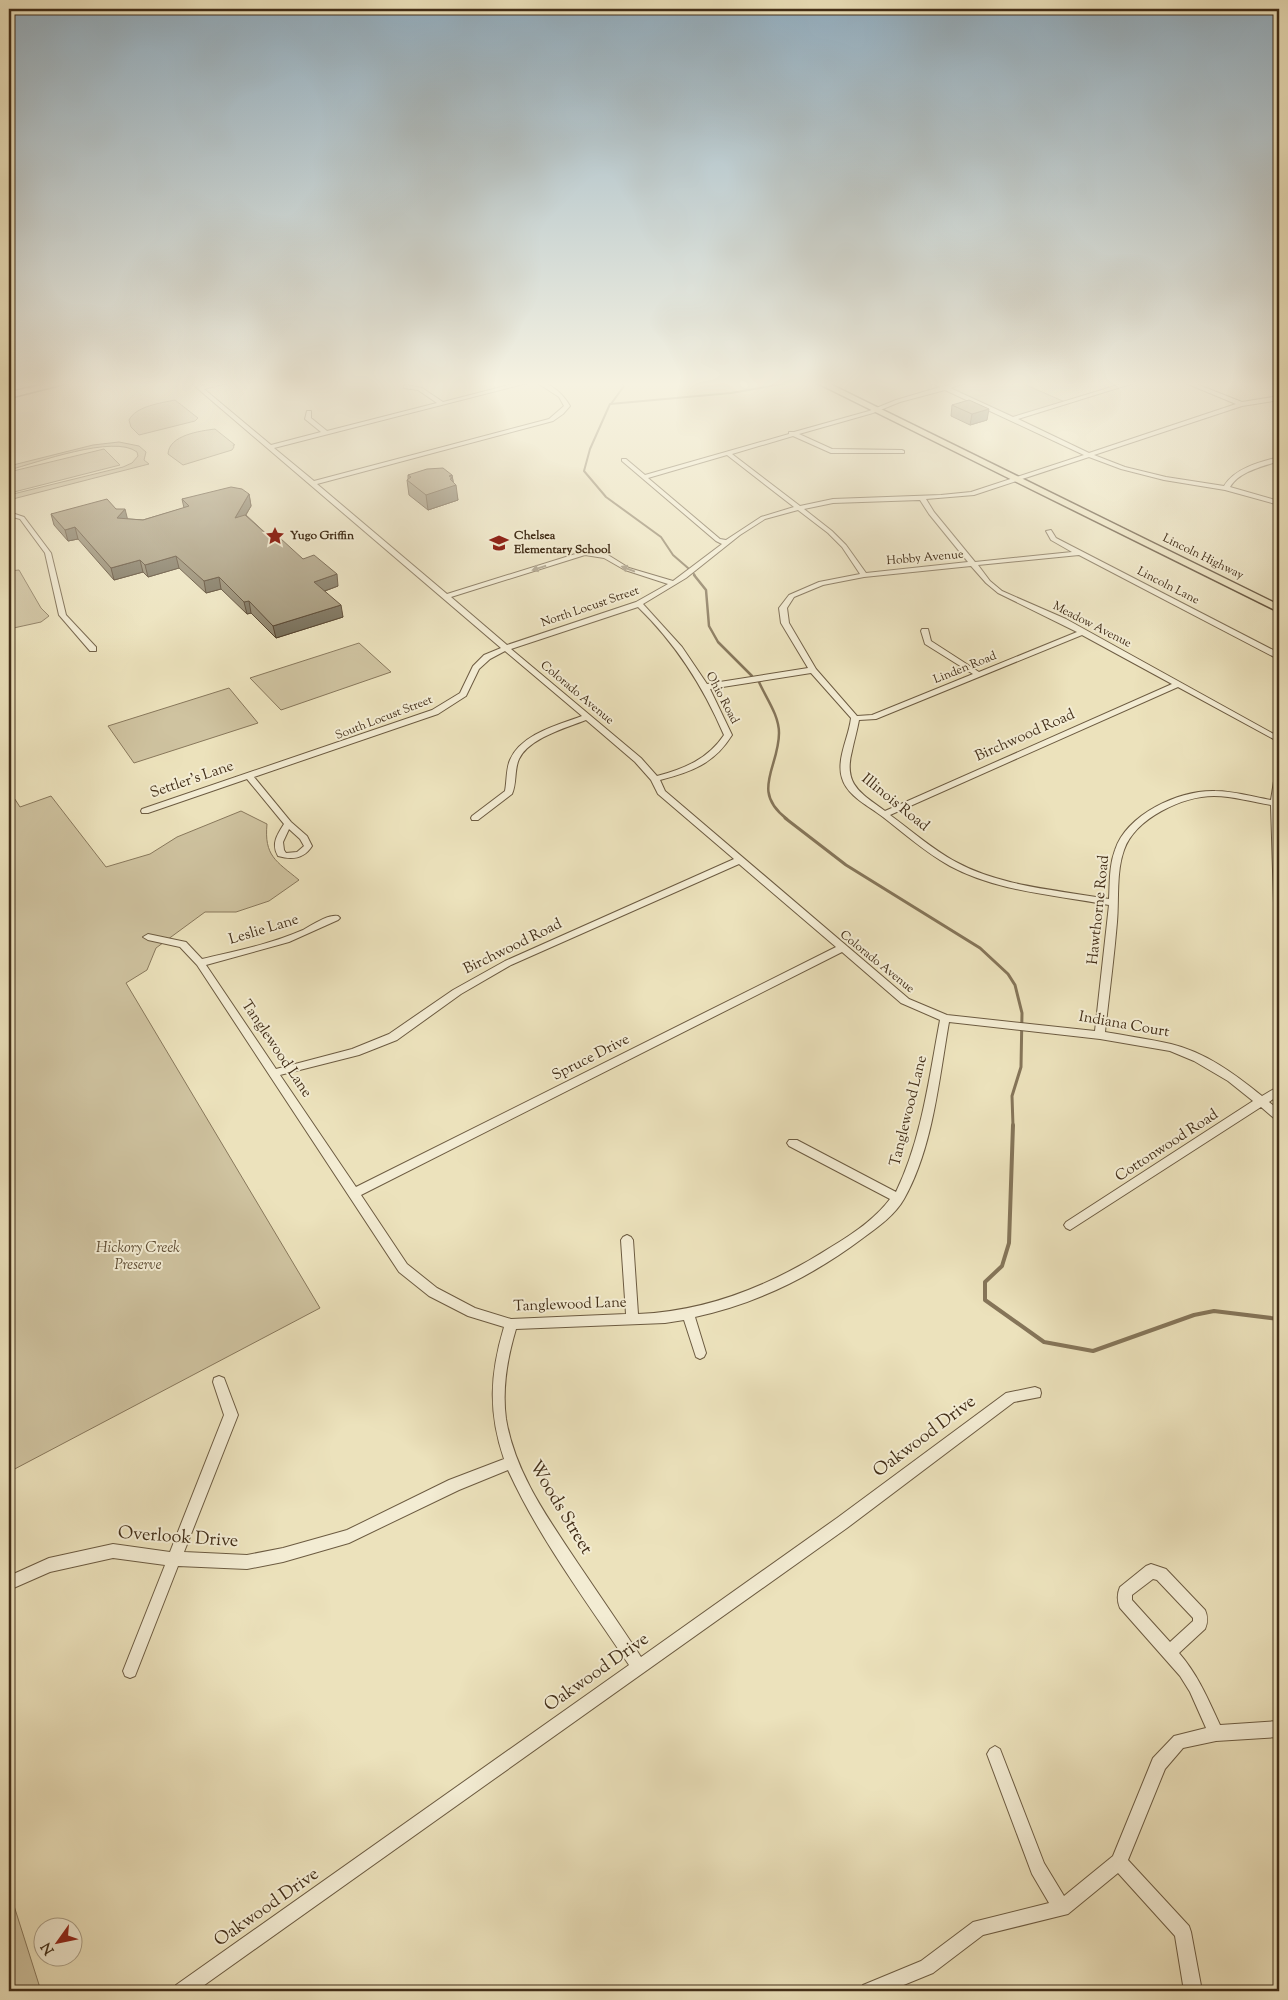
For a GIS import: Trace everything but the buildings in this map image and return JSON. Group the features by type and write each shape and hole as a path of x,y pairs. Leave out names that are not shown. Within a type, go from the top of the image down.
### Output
{"main road":[{"name":"Lincoln Highway","path":"1017,475 1279,609"},
{"name":"Lincoln Highway","path":"1022,478 1279,599"}],"street":[{"name":"Colorado Avenue","path":"305,475 638,760 656,779 661,792 842,948 905,1001 945,1018"},
{"path":"315,483 344,475"},
{"path":"644,477 650,475"},
{"path":"757,475 838,540 864,575"},
{"name":"North Locust Street","path":"506,648 638,604 673,583 763,518 799,507 845,500 922,498 972,494 1030,475"},
{"path":"1152,475 1226,488 1279,503"},
{"path":"1226,488 1229,480 1236,475"},
{"path":"644,477 718,540 727,543"},
{"name":"Meadow Avenue","path":"922,498 931,513 1000,592 1082,632 1279,740"},
{"path":"9,514 22,518 48,553 63,615 93,649"},
{"name":"Lincoln Lane","path":"1049,531 1053,539 1279,656"},
{"path":"448,596 585,553 606,556 627,569 673,583"},
{"name":"Hobby Avenue","path":"814,670 785,623 783,608 791,596 802,589 864,575 1079,553"},
{"name":"Ohio Road","path":"638,604 662,626 706,687 728,735 721,748 701,762 680,772 656,779"},
{"path":"925,631 928,642 979,675"},
{"name":"Linden Road","path":"855,718 873,717 1082,632"},
{"name":"South Locust Street","path":"248,775 329,750 435,712 463,694 476,668 487,657 506,648"},
{"path":"706,687 814,670 855,718"},
{"name":"Birchwood Road","path":"885,814 1177,685"},
{"path":"475,818 508,792 514,760 526,746 542,734 588,717"},
{"name":"Illinois Road","path":"855,718 854,732 844,765 846,780 856,792 932,852 965,870 1004,881 1114,903"},
{"path":"248,775 288,824"},
{"name":"Settler's Lane","path":"146,811 248,775"},
{"path":"1279,775 1277,804 1279,903"},
{"name":"Hawthorne Road","path":"1100,1035 1114,903 1116,858 1123,841 1140,822 1161,808 1187,796 1215,792 1277,804"},
{"name":"Birchwood Road","path":"274,1072 355,1052 393,1037 458,992 508,963 740,860"},
{"name":"Leslie Lane","path":"200,963 276,944 310,931 334,918"},
{"name":"Tanglewood Lane","path":"148,937 183,944 200,963 403,1268 441,1296 472,1312 511,1324 665,1318 741,1300 785,1280 861,1234 898,1198 914,1163 945,1018"},
{"name":"Spruce Drive","path":"353,1194 842,948"},
{"name":"Indiana Court","path":"945,1018 1100,1035 1171,1048 1198,1058 1232,1078 1279,1116"},
{"name":"Cottonwood Road","path":"1070,1225 1262,1103 1279,1090"},
{"path":"793,1143 898,1198"},
{"path":"627,1240 632,1318"},
{"path":"688,1313 700,1353"},
{"name":"Woods Street","path":"511,1324 501,1357 498,1396 503,1430 511,1463 535,1510 638,1666"},
{"path":"130,1671 231,1415 219,1382"},
{"name":"Oakwood Drive","path":"182,1991 842,1523 1011,1397 1035,1393"},
{"name":"Overlook Drive","path":"9,1583 49,1565 113,1551 174,1559 247,1562 292,1553 349,1536 454,1485 511,1463"},
{"path":"1169,1653 1200,1624 1200,1614 1161,1574 1152,1571 1125,1592 1125,1603 1169,1653 1195,1687 1216,1733"},
{"path":"869,1991 927,1967 979,1928 1062,1908 1119,1862 1159,1764 1179,1742 1216,1733 1279,1729"},
{"path":"995,1754 1038,1868 1062,1908"},
{"path":"1119,1862 1183,1932 1193,1991"}],"green space":[{"path":"9,475 79,475 14,492 9,486"},
{"path":"89,475 105,475 9,500 9,495"},
{"path":"19,570 41,608 49,616 41,622 9,629 9,571"},
{"path":"359,643 391,672 281,710 250,678"},
{"path":"229,688 258,723 134,763 108,726"},
{"name":"Hickory Creek Preserve","path":"9,790 20,807 51,796 106,867 150,854 177,837 241,811 267,824 268,844 273,857 299,880 269,901 236,912 205,912 156,948 147,970 126,983 320,1308 9,1472"},
{"path":"9,1890 32,1963 32,1968 34,1968 41,1991 9,1991"}],"waterway":[{"path":"588,475 606,497 661,537 673,555 688,568"},
{"path":"694,575 706,590 709,626 718,642 752,676"},
{"path":"759,682 775,713 779,733 778,746 769,779 770,799 776,809 787,819"},
{"path":"785,818 846,865 980,948 1008,974 1015,985 1022,1013 1021,1067 1012,1096 1013,1125"},
{"path":"1013,1125 1009,1243 1002,1266 985,1282 985,1300 1044,1342 1093,1351 1194,1315 1214,1311 1279,1319"}],"place":[{"name":"Yugo Griffin","path":"275,536"},
{"name":"Chelsea Elementary School","path":"499,543"}]}
